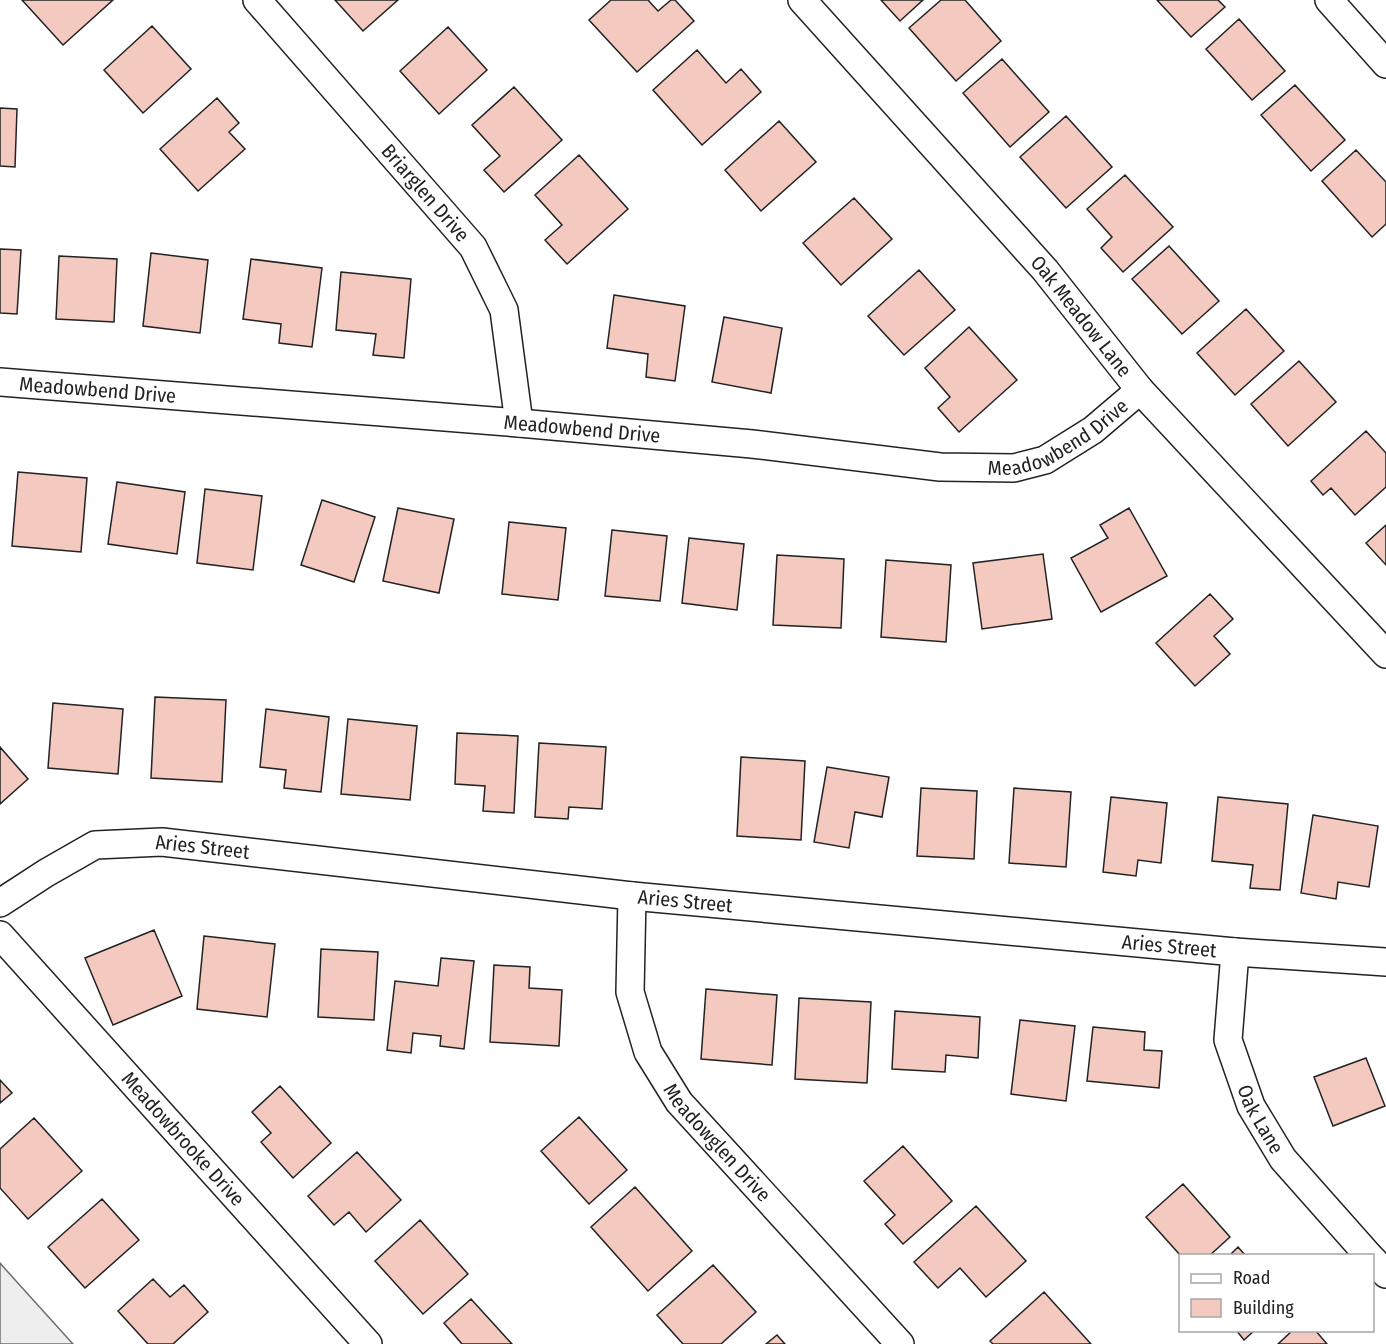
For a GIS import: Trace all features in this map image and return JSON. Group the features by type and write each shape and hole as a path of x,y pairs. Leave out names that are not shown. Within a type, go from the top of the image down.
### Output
{"street":[{"name":"Briarglen Drive","path":"257,0 473,247 504,310 519,423"},
{"name":"Oak Meadow Lane","path":"802,0 1045,270 1140,390 1386,654"},
{"path":"1329,0 1386,64"},
{"name":"Meadowbend Drive","path":"0,382 752,444 940,467 1014,468 1045,460 1093,430 1140,390"},
{"name":"Aries Street","path":"0,903 95,845 162,842 632,896 1234,952 1386,962"},
{"name":"Meadowglen Drive","path":"632,896 630,992 648,1052 679,1102 900,1344"},
{"name":"Meadowbrooke Drive","path":"0,935 368,1344"},
{"name":"Oak Lane","path":"1234,952 1228,1040 1251,1106 1283,1159 1367,1254"},
{"path":"1374,1261 1386,1274"}],"shaded area":[{"path":"0,1263 7,1271 73,1344 0,1344"}],"building":[{"path":"22,0 113,0 63,45"},
{"path":"335,0 398,0 363,31"},
{"path":"611,0 648,0 658,11 671,0 675,0 694,21 637,72 589,20"},
{"path":"881,0 923,0 900,21"},
{"path":"941,0 965,0 1001,41 956,81 909,28"},
{"path":"1157,0 1218,0 1225,7 1191,37"},
{"path":"1239,19 1285,71 1252,100 1206,49"},
{"path":"152,26 191,69 143,113 104,70"},
{"path":"448,27 487,70 439,114 400,71"},
{"path":"697,50 726,83 741,69 761,92 702,145 653,90"},
{"path":"1002,59 1049,112 1010,147 963,93"},
{"path":"1295,85 1345,140 1311,171 1261,115"},
{"path":"514,87 562,140 504,192 484,170 500,156 472,125"},
{"path":"217,98 239,123 229,132 245,149 198,191 160,149"},
{"path":"0,108 17,109 15,167 0,166"},
{"path":"1066,116 1112,167 1066,208 1020,157"},
{"path":"779,121 816,162 761,211 725,170"},
{"path":"1356,150 1386,182 1386,224 1372,237 1322,181"},
{"path":"579,155 628,209 567,264 545,240 562,225 535,195"},
{"path":"1125,175 1173,227 1123,272 1101,248 1112,237 1087,209"},
{"path":"854,198 892,239 841,285 803,243"},
{"path":"1169,246 1219,301 1182,334 1132,279"},
{"path":"0,249 21,250 17,314 0,313"},
{"path":"151,253 208,260 200,333 143,326"},
{"path":"59,256 117,259 114,322 56,319"},
{"path":"251,259 322,268 312,347 279,343 281,324 243,319"},
{"path":"919,270 955,310 904,355 868,316"},
{"path":"341,272 411,279 404,358 373,355 376,334 336,330"},
{"path":"614,295 685,306 675,381 646,377 648,354 607,348"},
{"path":"1246,309 1284,351 1235,395 1197,353"},
{"path":"724,317 782,328 771,393 712,382"},
{"path":"969,327 1017,380 959,432 938,408 950,397 925,368"},
{"path":"1299,361 1336,402 1288,446 1251,404"},
{"path":"1366,431 1386,453 1386,487 1355,515 1331,488 1323,495 1311,481"},
{"path":"18,472 87,478 81,552 12,546"},
{"path":"117,482 185,492 177,554 108,544"},
{"path":"205,489 262,496 253,570 197,563"},
{"path":"322,500 375,517 354,582 301,565"},
{"path":"398,508 454,519 439,593 383,581"},
{"path":"1129,508 1167,576 1101,612 1071,558 1108,538 1100,525"},
{"path":"509,522 566,528 558,600 502,594"},
{"path":"1386,525 1386,565 1366,543"},
{"path":"612,530 667,536 660,601 605,596"},
{"path":"689,538 744,544 737,610 682,603"},
{"path":"1043,554 1052,619 982,629 973,563"},
{"path":"777,555 844,559 841,628 773,625"},
{"path":"886,560 951,565 946,642 881,637"},
{"path":"1210,594 1233,619 1214,636 1230,654 1195,686 1156,643"},
{"path":"155,697 226,700 222,782 151,778"},
{"path":"53,703 123,709 118,774 48,768"},
{"path":"266,709 329,717 321,792 284,788 286,770 260,767"},
{"path":"348,719 417,726 410,800 341,794"},
{"path":"457,733 518,736 514,813 483,811 485,786 455,784"},
{"path":"539,743 606,747 602,809 569,807 568,819 535,817"},
{"path":"0,747 28,779 0,804"},
{"path":"741,757 805,761 801,840 737,836"},
{"path":"827,767 889,777 882,817 855,812 849,848 814,842"},
{"path":"921,788 977,791 974,859 917,856"},
{"path":"1014,788 1071,792 1066,867 1009,863"},
{"path":"1111,797 1167,803 1161,863 1138,860 1136,876 1103,872"},
{"path":"1218,797 1288,804 1280,890 1250,888 1253,865 1212,861"},
{"path":"1313,815 1378,826 1369,887 1338,882 1336,899 1301,893"},
{"path":"154,930 182,996 113,1025 85,958"},
{"path":"204,936 275,944 267,1017 197,1009"},
{"path":"321,949 378,952 374,1020 318,1017"},
{"path":"441,958 474,961 464,1049 440,1046 441,1036 413,1033 411,1053 387,1050 395,981 438,986"},
{"path":"494,965 530,967 529,988 562,990 559,1046 490,1042"},
{"path":"706,989 777,995 772,1065 701,1059"},
{"path":"799,998 871,1002 867,1083 795,1079"},
{"path":"895,1011 980,1017 978,1058 946,1055 945,1072 892,1069"},
{"path":"1020,1020 1075,1026 1066,1101 1011,1094"},
{"path":"1093,1027 1145,1032 1144,1050 1162,1051 1159,1088 1087,1081"},
{"path":"1366,1058 1385,1106 1333,1126 1314,1077"},
{"path":"0,1080 12,1093 0,1103"},
{"path":"280,1086 331,1143 293,1178 261,1142 271,1133 252,1112"},
{"path":"579,1117 627,1170 589,1204 541,1151"},
{"path":"34,1118 82,1171 28,1219 0,1188 0,1149"},
{"path":"903,1146 952,1201 903,1244 885,1224 895,1215 864,1181"},
{"path":"357,1152 401,1200 366,1232 349,1212 334,1225 308,1196"},
{"path":"1183,1184 1230,1237 1211,1254 1179,1254 1146,1217"},
{"path":"635,1187 692,1251 648,1291 591,1227"},
{"path":"102,1199 139,1240 85,1288 48,1247"},
{"path":"976,1206 1026,1261 986,1297 960,1268 938,1288 914,1262"},
{"path":"420,1220 468,1274 423,1314 375,1261"},
{"path":"1238,1247 1244,1254 1231,1254"},
{"path":"713,1265 756,1312 721,1344 683,1344 657,1315"},
{"path":"153,1279 170,1297 184,1285 208,1312 173,1344 148,1344 118,1311"},
{"path":"1044,1292 1091,1344 993,1344 990,1341"},
{"path":"471,1299 512,1344 462,1344 444,1323"},
{"path":"1238,1332 1253,1332 1244,1340"},
{"path":"1291,1332 1317,1332 1327,1344 1278,1344"},
{"path":"777,1335 785,1344 766,1344"}]}
